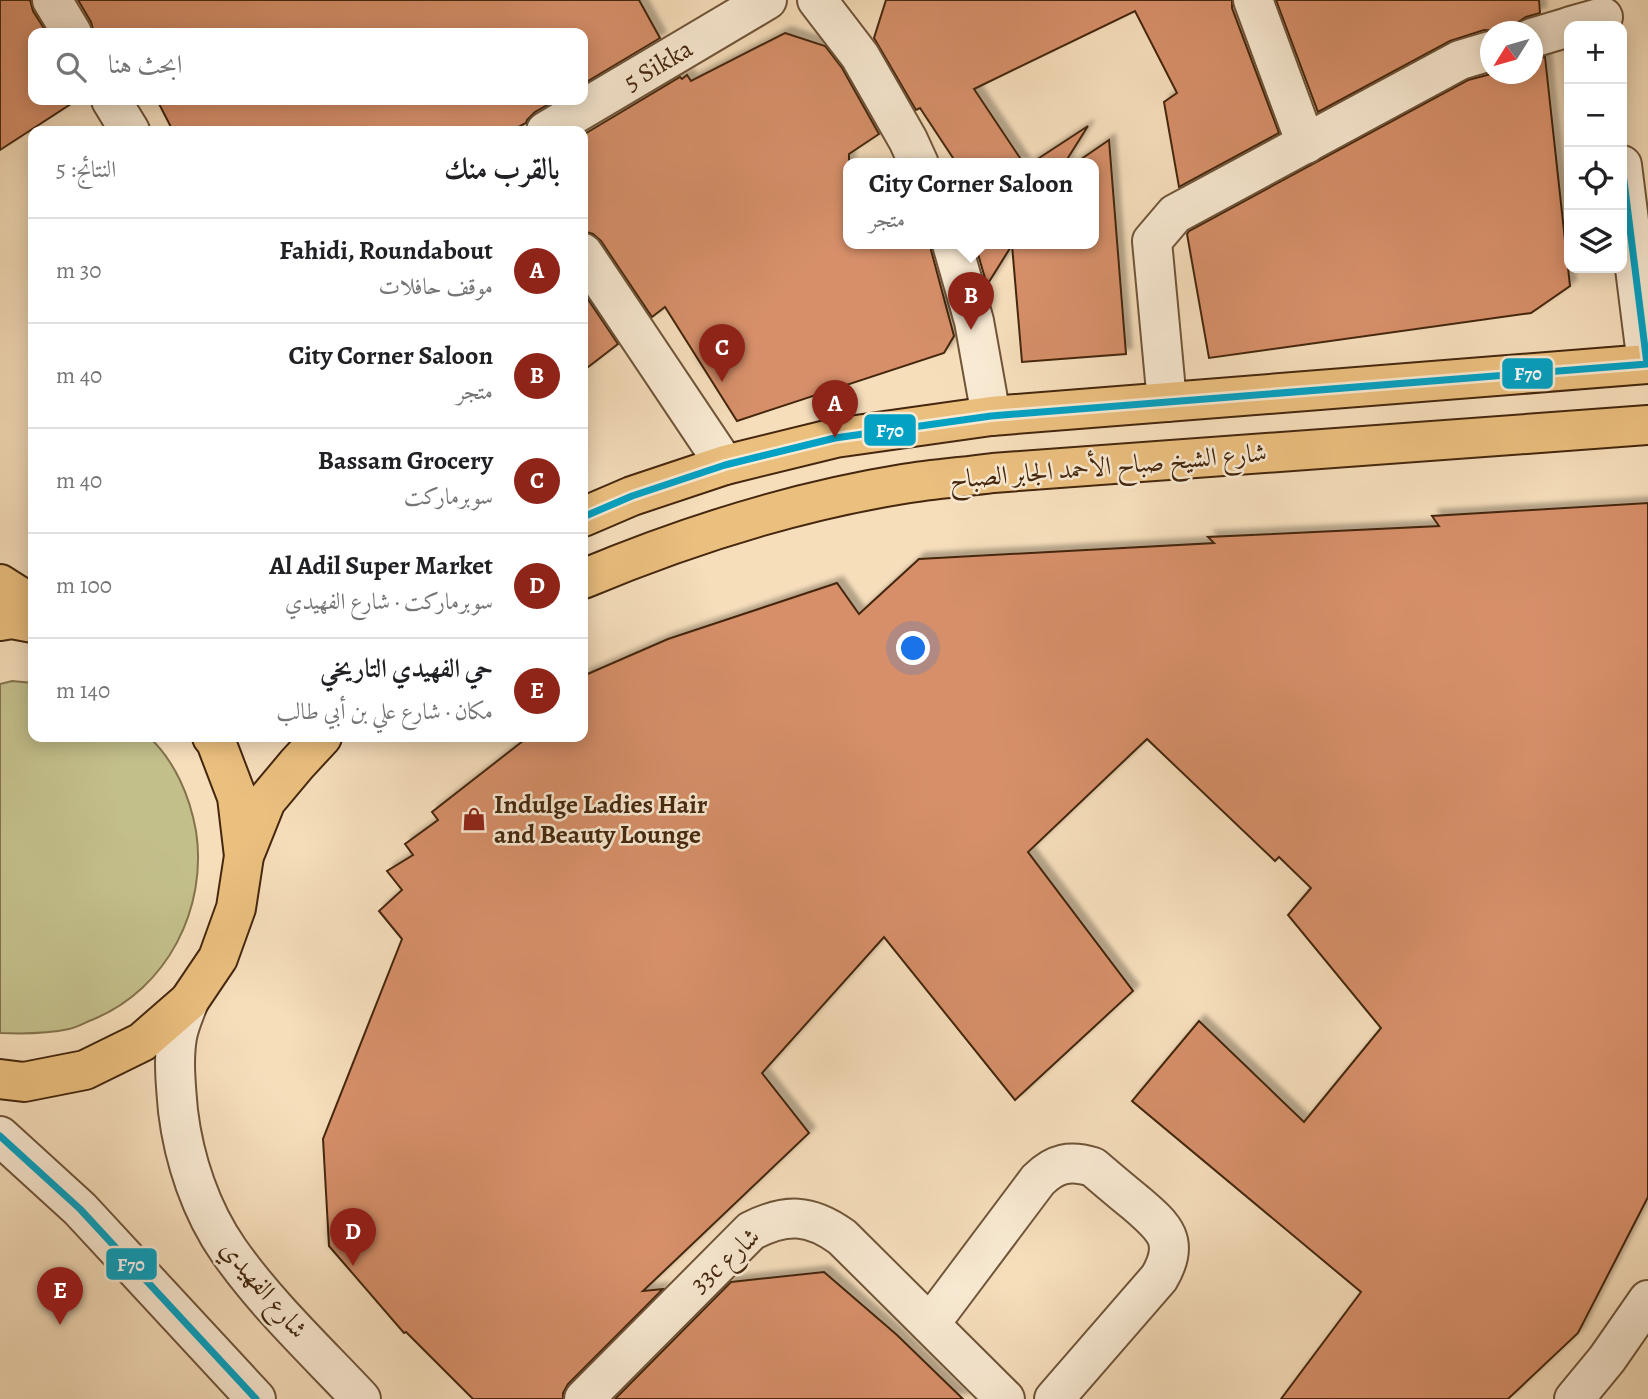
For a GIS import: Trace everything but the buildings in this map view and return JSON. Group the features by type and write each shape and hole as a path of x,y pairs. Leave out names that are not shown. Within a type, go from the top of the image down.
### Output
{"main road":[{"path":"588,515 632,496 724,465 835,438 991,416 1648,364"},
{"name":"شارع الشيخ صباح الأحمد الجابر الصباح","path":"588,577 729,524 816,501 904,484 993,473 1648,425"},
{"path":"0,584 28,602"},
{"path":"0,621 12,619 28,621"},
{"path":"216,742 237,797 244,856"},
{"path":"0,1079 24,1082 85,1070 142,1042 189,1001 218,958 236,908 244,856 266,802 317,742"}],"street":[{"path":"52,0 69,28"},
{"name":"5 Sikka","path":"555,126 767,0"},
{"path":"817,0 860,57 916,158"},
{"path":"1253,0 1307,144"},
{"path":"1543,34 1590,19"},
{"path":"1167,402 1152,242 1175,214 1460,60 1480,54"},
{"path":"114,105 127,126"},
{"path":"1627,203 1648,364"},
{"path":"952,249 974,321 991,416"},
{"path":"588,261 724,465"},
{"name":"شارع الفهيدي","path":"189,1001 177,1035 174,1077 186,1153 205,1209 227,1249 255,1286 361,1399"},
{"path":"0,1136 80,1209 256,1399"},
{"path":"930,1324 1047,1171 1069,1163 1093,1167 1157,1221 1166,1234 1170,1249 1167,1264 1159,1278 1054,1399"},
{"name":"33c شارع","path":"584,1399 751,1231 769,1222 788,1218 817,1222 842,1237 1005,1399"},
{"path":"1574,1399 1607,1359 1648,1300"}],"shaded area":[{"path":"12,681 28,683 28,742 154,742 180,780 196,831 198,860 195,889 177,943 162,967 142,988 120,1005 76,1027 52,1032 0,1033 0,684"}],"transit line":[{"name":"F70","path":"588,515 632,496 725,465 835,438 991,416 1647,364 1627,205"},
{"name":"F70","path":"0,1136 80,1209 256,1399"}],"place":[{"name":"City Corner Saloon","path":"971,330"},
{"name":"Bassam Grocery","path":"722,382"},
{"name":"Fahidi, Roundabout","path":"835,438"},
{"name":"Indulge Ladies Hair and Beauty Lounge","path":"474,819"},
{"name":"Al Adil Super Market","path":"353,1266"},
{"name":"حي الفهيدي التاريخي","path":"60,1325"}]}
